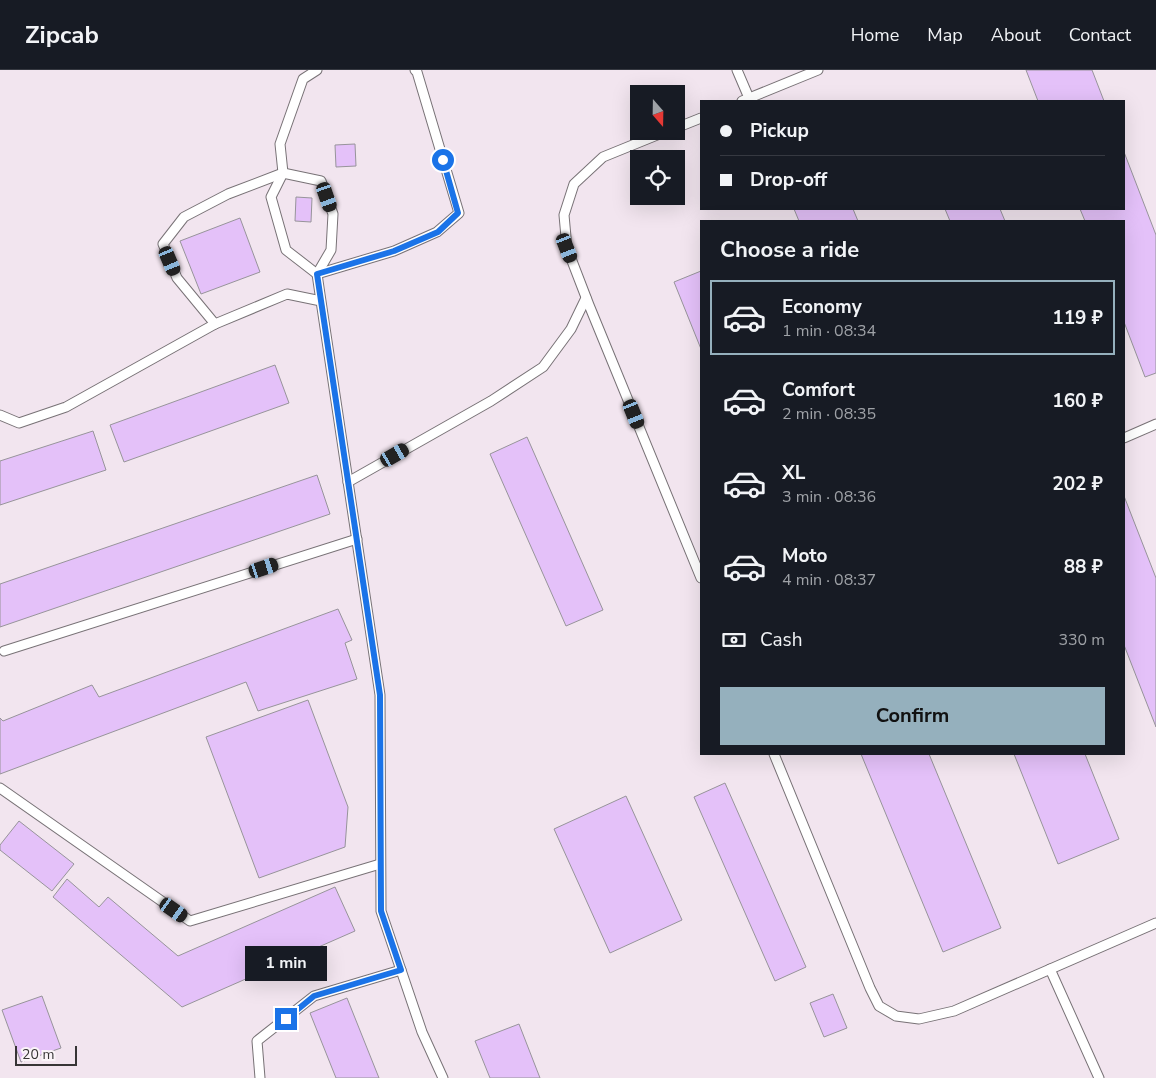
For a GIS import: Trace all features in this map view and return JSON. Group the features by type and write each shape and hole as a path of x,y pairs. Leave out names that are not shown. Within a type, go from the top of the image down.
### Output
{"lane":[{"path":"317,70 303,79 280,144 283,173 271,197 286,250 317,274"},
{"path":"317,274 394,251 438,232 458,213 420,81 415,70"},
{"path":"737,70 746,100 818,70"},
{"path":"685,124 700,118"},
{"path":"645,140 603,157 574,184 564,215 567,248 700,576"},
{"path":"215,324 177,278 163,244 184,217 228,194 283,173 321,181 333,214 331,250 317,274 380,695 381,911 422,1032 443,1078"},
{"path":"0,415 19,423 66,407 215,324 288,294 321,302"},
{"path":"348,482 490,401 543,366 571,329 586,298"},
{"path":"1125,438 1156,424"},
{"path":"4,651 356,539"},
{"path":"774,755 879,1006 896,1016 919,1019 954,1011 1156,923"},
{"path":"0,788 190,921 380,864"},
{"path":"1050,969 1099,1078"},
{"path":"260,1078 257,1041 314,996 401,970"}],"shaded area":[{"path":"0,70 1156,70 1156,1078 0,1078"}],"building":[{"path":"1026,70 1092,70 1104,100 1038,100"},
{"path":"355,144 356,166 336,167 335,145"},
{"path":"1125,155 1156,235 1156,373 1145,377 1125,325 1125,220 1085,220 1080,210 1125,210"},
{"path":"296,197 312,198 311,222 295,221"},
{"path":"794,210 853,210 858,220 799,220"},
{"path":"945,210 1000,210 1005,220 950,220"},
{"path":"240,218 260,272 201,294 180,241"},
{"path":"700,271 700,347 674,282"},
{"path":"275,365 289,403 124,462 110,425"},
{"path":"93,431 106,470 0,505 0,461"},
{"path":"527,437 603,610 566,626 490,454"},
{"path":"317,475 330,514 0,627 0,584"},
{"path":"1125,499 1156,578 1156,727 1125,648"},
{"path":"338,609 352,640 345,643 357,679 258,711 246,682 0,774 0,718 3,721 92,685 99,697"},
{"path":"308,700 348,807 345,847 259,878 206,737"},
{"path":"861,755 929,755 1001,928 943,952"},
{"path":"1014,755 1085,755 1119,839 1058,864"},
{"path":"725,783 806,967 775,981 694,797"},
{"path":"626,796 682,920 610,953 554,829"},
{"path":"19,821 74,864 52,891 0,850 0,845"},
{"path":"67,879 99,907 108,897 178,956 335,887 355,931 182,1007 53,897"},
{"path":"833,994 847,1028 824,1037 810,1003"},
{"path":"42,996 61,1048 21,1062 2,1010"},
{"path":"347,998 379,1078 336,1078 310,1013"},
{"path":"519,1024 540,1078 490,1078 475,1041"}],"route":[{"path":"286,1019 314,996 401,970 381,911 380,695 317,274 394,251 438,232 458,213 443,160"}]}
